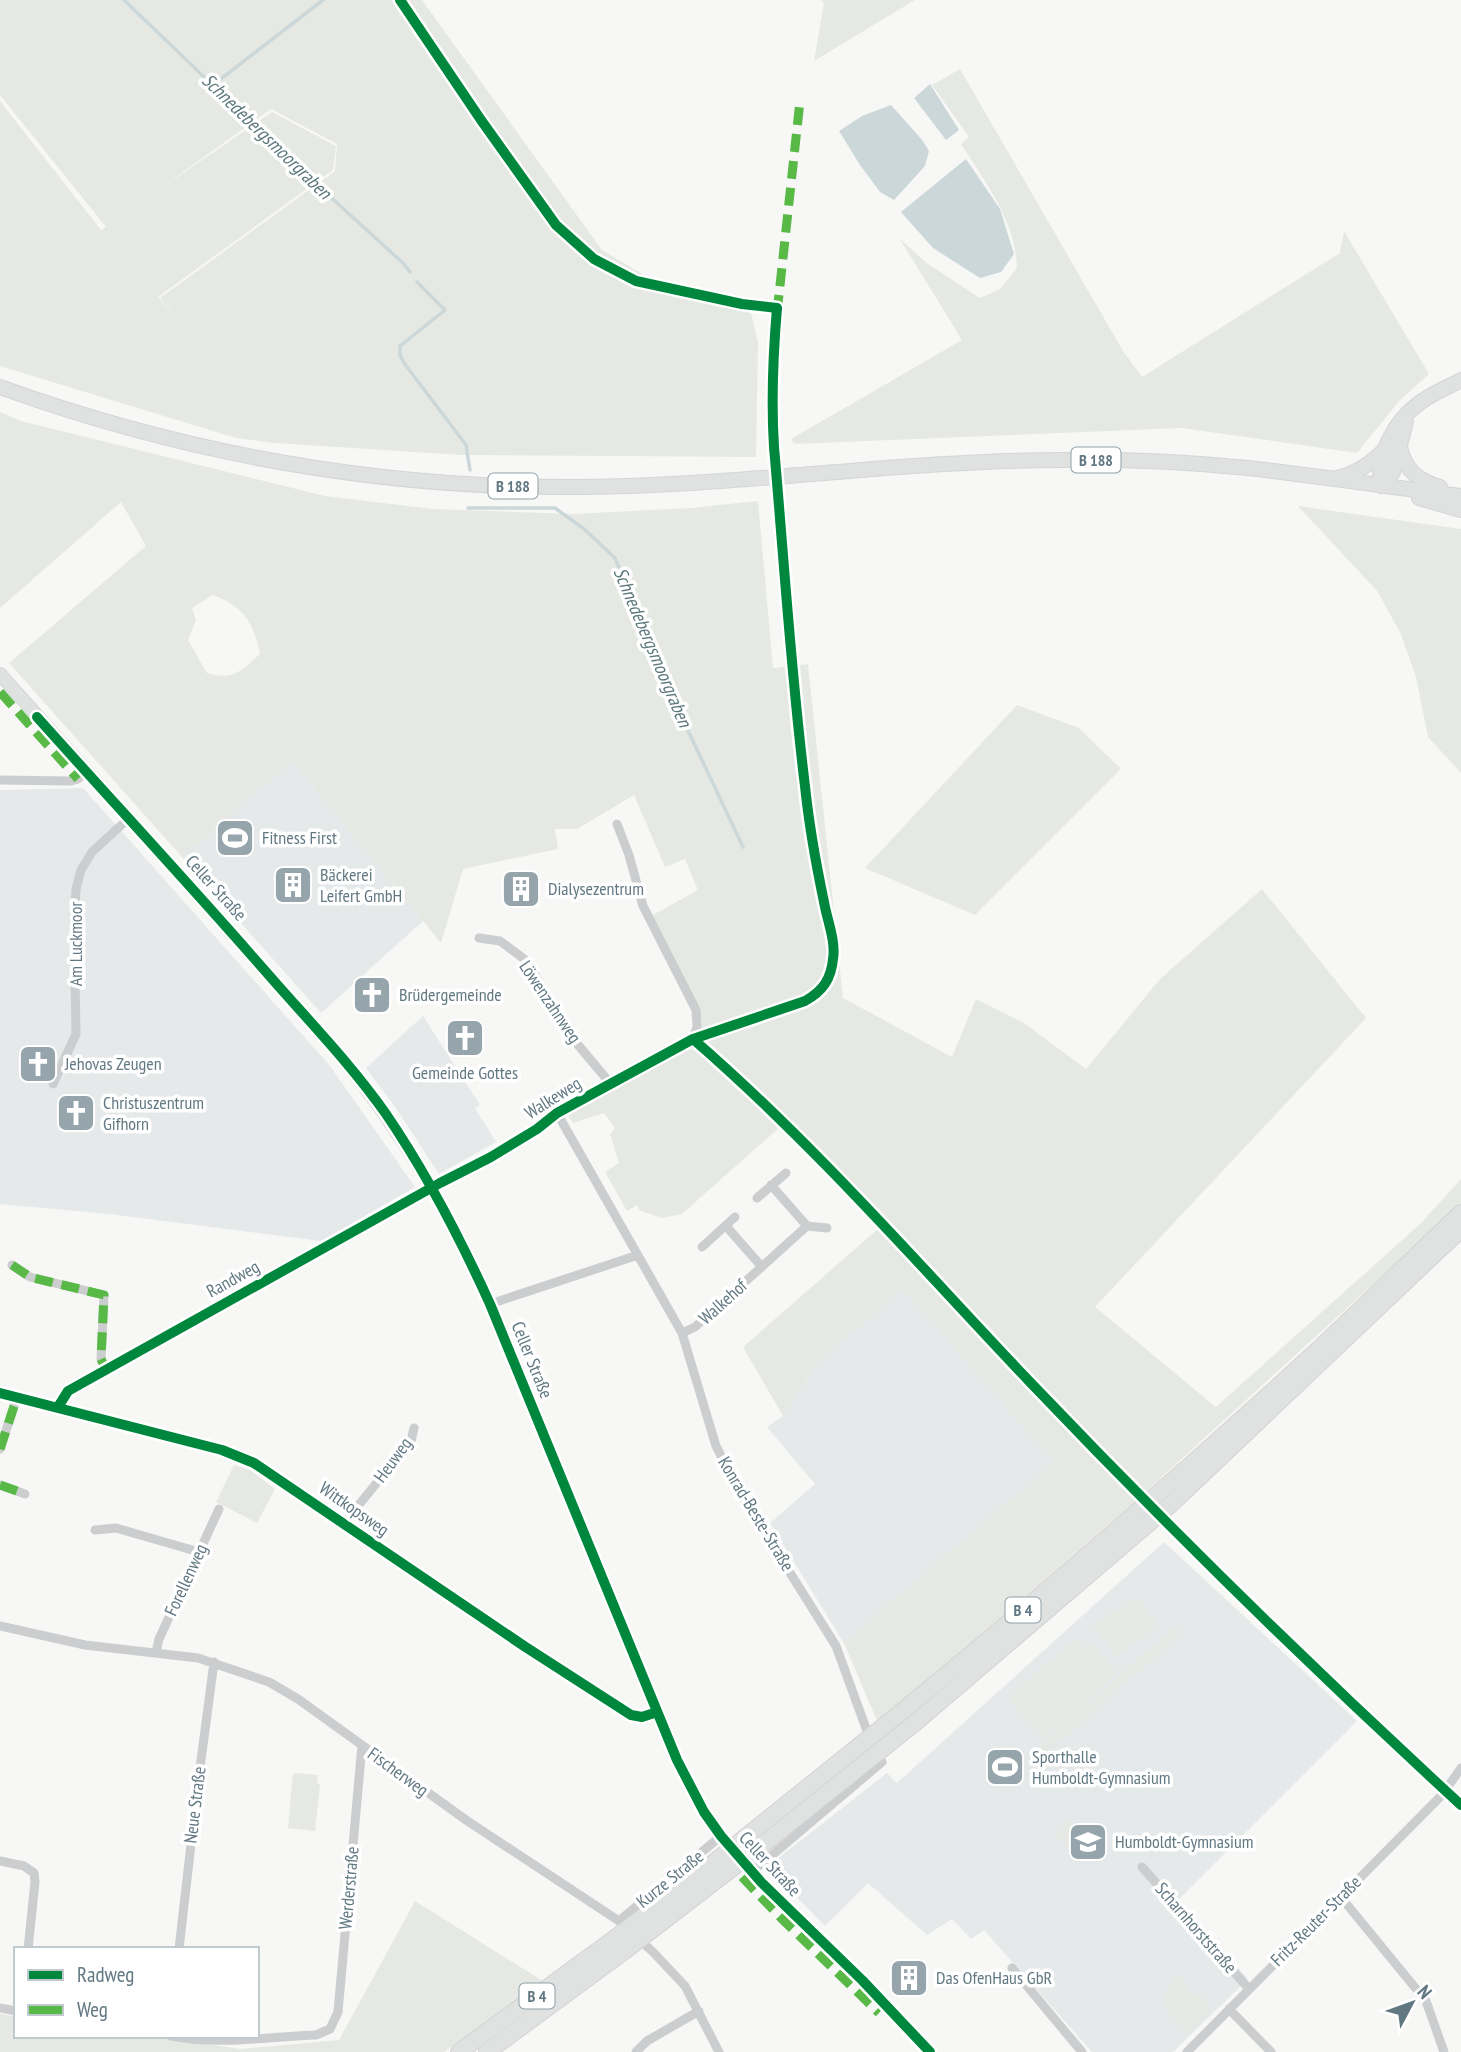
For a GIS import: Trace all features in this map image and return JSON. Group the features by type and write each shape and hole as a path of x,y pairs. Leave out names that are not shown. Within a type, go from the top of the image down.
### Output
{"highway":[{"name":"B 4","path":"459,2052 766,1842 910,1716 1151,1521 1164,1499 1461,1213"},
{"name":"B 4","path":"910,1716 980,1647 1139,1509 1164,1499 1461,1229"},
{"name":"B 4","path":"486,2052 619,1945"}],"main road":[{"path":"1381,486 1380,469 1393,446 1398,425 1416,406 1461,380"},
{"name":"B 188","path":"0,387 102,421 221,450 359,474 438,482 581,487 659,485 927,465 1063,460 1232,467 1461,495"},
{"path":"1336,479 1358,471 1393,446"},
{"path":"1393,446 1410,470 1422,481 1461,495"},
{"name":"B 188","path":"1381,486 1461,510"}],"street":[{"name":"Celler Straße","path":"0,674 79,777 129,818 347,1064 385,1113 446,1210 490,1304 677,1760 704,1812 752,1872 862,1980 930,2052"},
{"path":"0,780 79,777"},
{"name":"Am Luckmoor","path":"53,1084 76,1034 74,921 76,889 81,870 92,852 129,818"},
{"name":"Walkeweg","path":"432,1187 491,1157 537,1129 557,1113 693,1039 697,1027 696,1010 643,906 617,824"},
{"name":"Löwenzahnweg","path":"479,938 500,941 527,961 558,1020 610,1083"},
{"name":"Konrad-Beste-Straße","path":"557,1113 681,1333 716,1446 743,1498 836,1646 874,1753 882,1762 752,1872"},
{"path":"757,1198 786,1173"},
{"path":"772,1185 807,1226 827,1228"},
{"name":"Randweg","path":"58,1407 68,1391 432,1187"},
{"path":"702,1247 735,1217"},
{"name":"Walkehof","path":"726,1226 762,1267"},
{"name":"Walkehof","path":"681,1333 695,1327 807,1226"},
{"path":"490,1304 638,1255"},
{"path":"12,1265 30,1277 104,1295 101,1359 106,1370"},
{"name":"Wittkopsweg","path":"0,1393 239,1456 254,1463 631,1715 642,1717 657,1712"},
{"path":"0,1449 18,1397"},
{"name":"Heuweg","path":"344,1523 411,1441 414,1428"},
{"path":"0,1485 25,1494"},
{"name":"Forellenweg","path":"156,1652 159,1639 219,1510"},
{"path":"95,1530 116,1528 199,1552"},
{"name":"Fischerweg","path":"0,1626 85,1645 198,1658 269,1682 298,1699 466,1820 619,1921 685,1986 719,2052"},
{"name":"Neue Straße","path":"179,1947 214,1662"},
{"name":"Werderstraße","path":"259,2038 316,2035 330,2029 338,2012 362,1745"},
{"name":"Fritz-Reuter-Straße","path":"1187,2052 1445,1791 1461,1768"},
{"path":"1445,1791 1461,1805"},
{"name":"Kurze Straße","path":"619,1921 721,1836"},
{"path":"0,1861 24,1866 34,1873 28,1947"},
{"name":"Scharnhorststraße","path":"1142,1867 1249,1989"},
{"path":"1340,1896 1426,2001 1444,2052"},
{"path":"1012,1968 1082,2052"},
{"path":"1229,2009 1272,2052"},
{"path":"636,2052 648,2041 699,2011"},
{"name":"Werderstraße","path":"182,2038 256,2038"}],"shaded area":[{"path":"0,0 422,0 602,250 652,280 751,313 758,343 756,457 462,455 275,443 236,438 0,366 0,101 101,230 106,227 0,95","holes":["271,109 337,144 335,171 160,298 177,319 158,297 333,170 336,146 272,112 157,191"]},
{"path":"820,0 915,0 814,61 824,3"},
{"path":"960,69 1123,351 1142,377 1340,253 1344,231 1429,374 1400,400 1357,453 1182,428 794,444 791,439 962,340 900,239 928,264 980,298 1000,289 1017,268 1011,234 1005,218 961,144 969,137 932,85"},
{"path":"930,84 959,130 946,140 914,98"},
{"path":"891,105 929,151 925,166 894,200 880,192 839,131 862,116"},
{"path":"966,159 1000,209 1014,254 1001,272 980,278 933,248 901,212"},
{"path":"0,412 21,421 325,496 433,509 573,514 691,508 758,501 773,668 808,664 843,998 952,1057 976,999 1024,1023 1086,1069 1160,979 1262,889 1366,1018 1095,1307 1216,1407 1420,1224 1461,1179 1461,1204 1131,1505 878,1723 844,1643 1055,1462 903,1288 818,1362 783,1416 743,1347 879,1228 781,1126 682,1214 662,1218 639,1210 637,1205 627,1211 605,1172 619,1163 610,1134 615,1128 604,1113 573,1123 568,1115 704,1042 689,1000 651,916 698,890 685,859 665,867 634,795 577,829 555,829 558,849 463,869 441,943 292,760 182,857 9,663 146,546 121,502 0,608","holes":["213,595 223,599 246,617 260,654 242,670 224,676 207,673 188,640 196,620 192,608"]},
{"path":"1298,506 1461,529 1461,773 1428,737 1416,677 1400,632 1377,591"},
{"path":"1017,705 1079,728 1121,769 975,915 865,868"},
{"path":"292,760 423,921 321,1013 182,857"},
{"path":"83,788 330,1066 415,1187 321,1241 109,1214 0,1204 0,790"},
{"path":"423,1016 480,1105 475,1108 496,1142 439,1174 366,1068"},
{"path":"903,1288 1056,1462 844,1643 770,1523 815,1484 767,1427 783,1416 818,1362"},
{"path":"234,1465 250,1470 275,1489 257,1523 216,1502"},
{"name":"Humboldt-Gymnasium","path":"1164,1542 1357,1721 1178,1900 1248,1979 1173,2052 1092,2052 984,1930 971,1939 952,1919 927,1935 868,1883 825,1926 767,1867 887,1773 897,1783"},
{"path":"1136,1598 1159,1624 1118,1656 1093,1627 1114,1609 1118,1613"},
{"path":"1175,1627 1181,1633 1047,1752 1041,1746"},
{"path":"1074,1640 1081,1648 1016,1707 1009,1698"},
{"path":"1091,1642 1118,1672 1044,1739 1017,1710"},
{"path":"293,1773 318,1775 317,1784 320,1784 315,1831 288,1828"},
{"path":"1069,1819 1087,1840 1073,1853 1055,1832"},
{"path":"415,1901 543,1981 444,2052 0,2052 0,2014 14,2017 14,2038 166,2038 241,2049 339,2040"},
{"path":"1177,1975 1195,1996 1198,1994 1212,2010 1188,2033 1162,2003"}],"waterway":[{"name":"Schnedebergsmoorgraben","path":"124,0 410,272"},
{"path":"213,85 323,0"},
{"name":"Schnedebergsmoorgraben","path":"417,282 445,310 400,346 400,355 466,445 470,470"},
{"name":"Schnedebergsmoorgraben","path":"468,508 555,508 584,529 615,558 666,684 743,847"}],"marked path":[{"path":"777,313 800,101"},
{"path":"0,692 78,779"},
{"path":"12,1265 30,1277 104,1295 101,1359 106,1370"},
{"path":"0,1449 17,1397"},
{"path":"0,1485 25,1494"},
{"path":"742,1877 879,2013"}],"cycle path":[{"path":"58,1407 68,1391 491,1157 537,1129 557,1113 693,1039 805,1001 825,984 832,966 832,938 818,873 807,801 788,617 773,429 777,308 742,304 636,281 594,259 556,225 400,0"},
{"path":"37,717 328,1042 386,1114 442,1207 490,1304 677,1760 704,1812 761,1882 862,1980 930,2052"},
{"path":"693,1039 781,1120 1081,1436 1188,1543 1296,1650 1461,1805"},
{"path":"0,1393 222,1450 254,1463 631,1715 642,1717 657,1712"}],"place":[{"name":"Fitness First","path":"235,838"},
{"name":"Bäckerei Leifert GmbH","path":"293,885"},
{"name":"Dialysezentrum","path":"521,889"},
{"name":"Brüdergemeinde","path":"372,995"},
{"name":"Gemeinde Gottes","path":"465,1038"},
{"name":"Jehovas Zeugen","path":"38,1064"},
{"name":"Christuszentrum Gifhorn","path":"76,1113"},
{"name":"Sporthalle Humboldt-Gymnasium","path":"1005,1767"},
{"name":"Humboldt-Gymnasium","path":"1088,1842"},
{"name":"Das OfenHaus GbR","path":"909,1978"}]}
